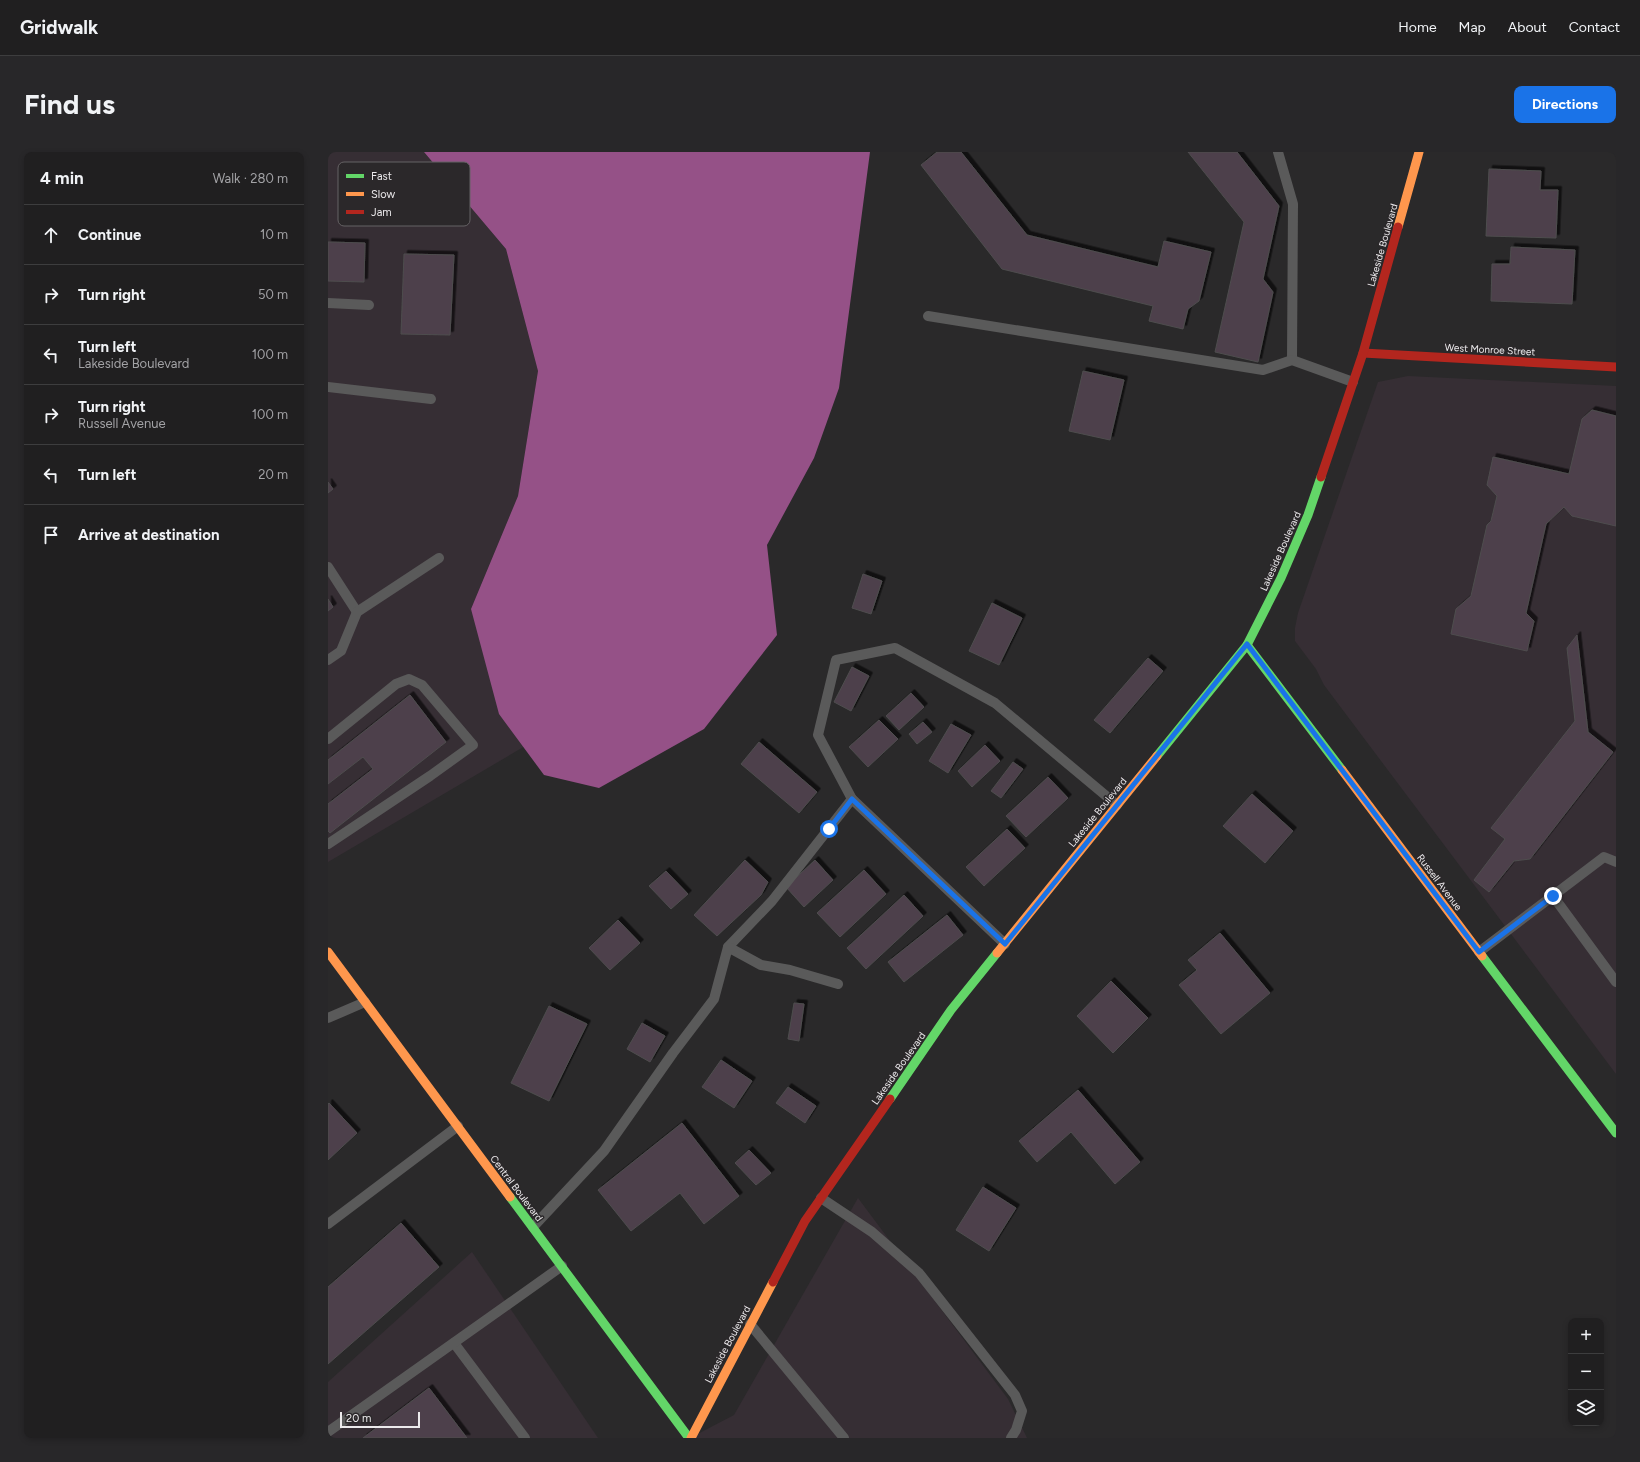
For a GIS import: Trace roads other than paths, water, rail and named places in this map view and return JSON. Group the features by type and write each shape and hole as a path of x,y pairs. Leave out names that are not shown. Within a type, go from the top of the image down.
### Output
{"street":[{"name":"Lakeside Boulevard","path":"690,1438 805,1221 951,1010 1247,644 1281,578 1308,515 1363,353 1419,152"},
{"name":"West Monroe Street","path":"1363,353 1616,367"},
{"name":"Russell Avenue","path":"1247,644 1616,1133"},
{"name":"Central Boulevard","path":"328,952 690,1438"}],"lane":[{"path":"1278,152 1293,204 1292,360"},
{"path":"328,303 369,305"},
{"path":"928,316 1263,370 1292,360 1353,382"},
{"path":"328,387 431,399"},
{"path":"328,660 341,651 357,612 439,558"},
{"path":"328,567 357,612"},
{"path":"1005,944 852,799 818,735 836,660 895,648 995,703 1117,805"},
{"path":"328,738 396,684 409,679 422,685 473,745 430,776 328,844"},
{"path":"532,1227 604,1151 673,1053 714,999 728,947 772,901 852,799"},
{"path":"1479,952 1604,857 1616,862"},
{"path":"1553,896 1616,982"},
{"path":"728,947 761,965 790,970 838,984"},
{"path":"328,1018 365,1002"},
{"path":"328,1224 458,1126"},
{"path":"821,1198 872,1232 919,1273 1015,1395 1022,1411 1012,1438"},
{"path":"328,1432 562,1266"},
{"path":"750,1324 844,1438"},
{"path":"454,1343 525,1438"}]}
